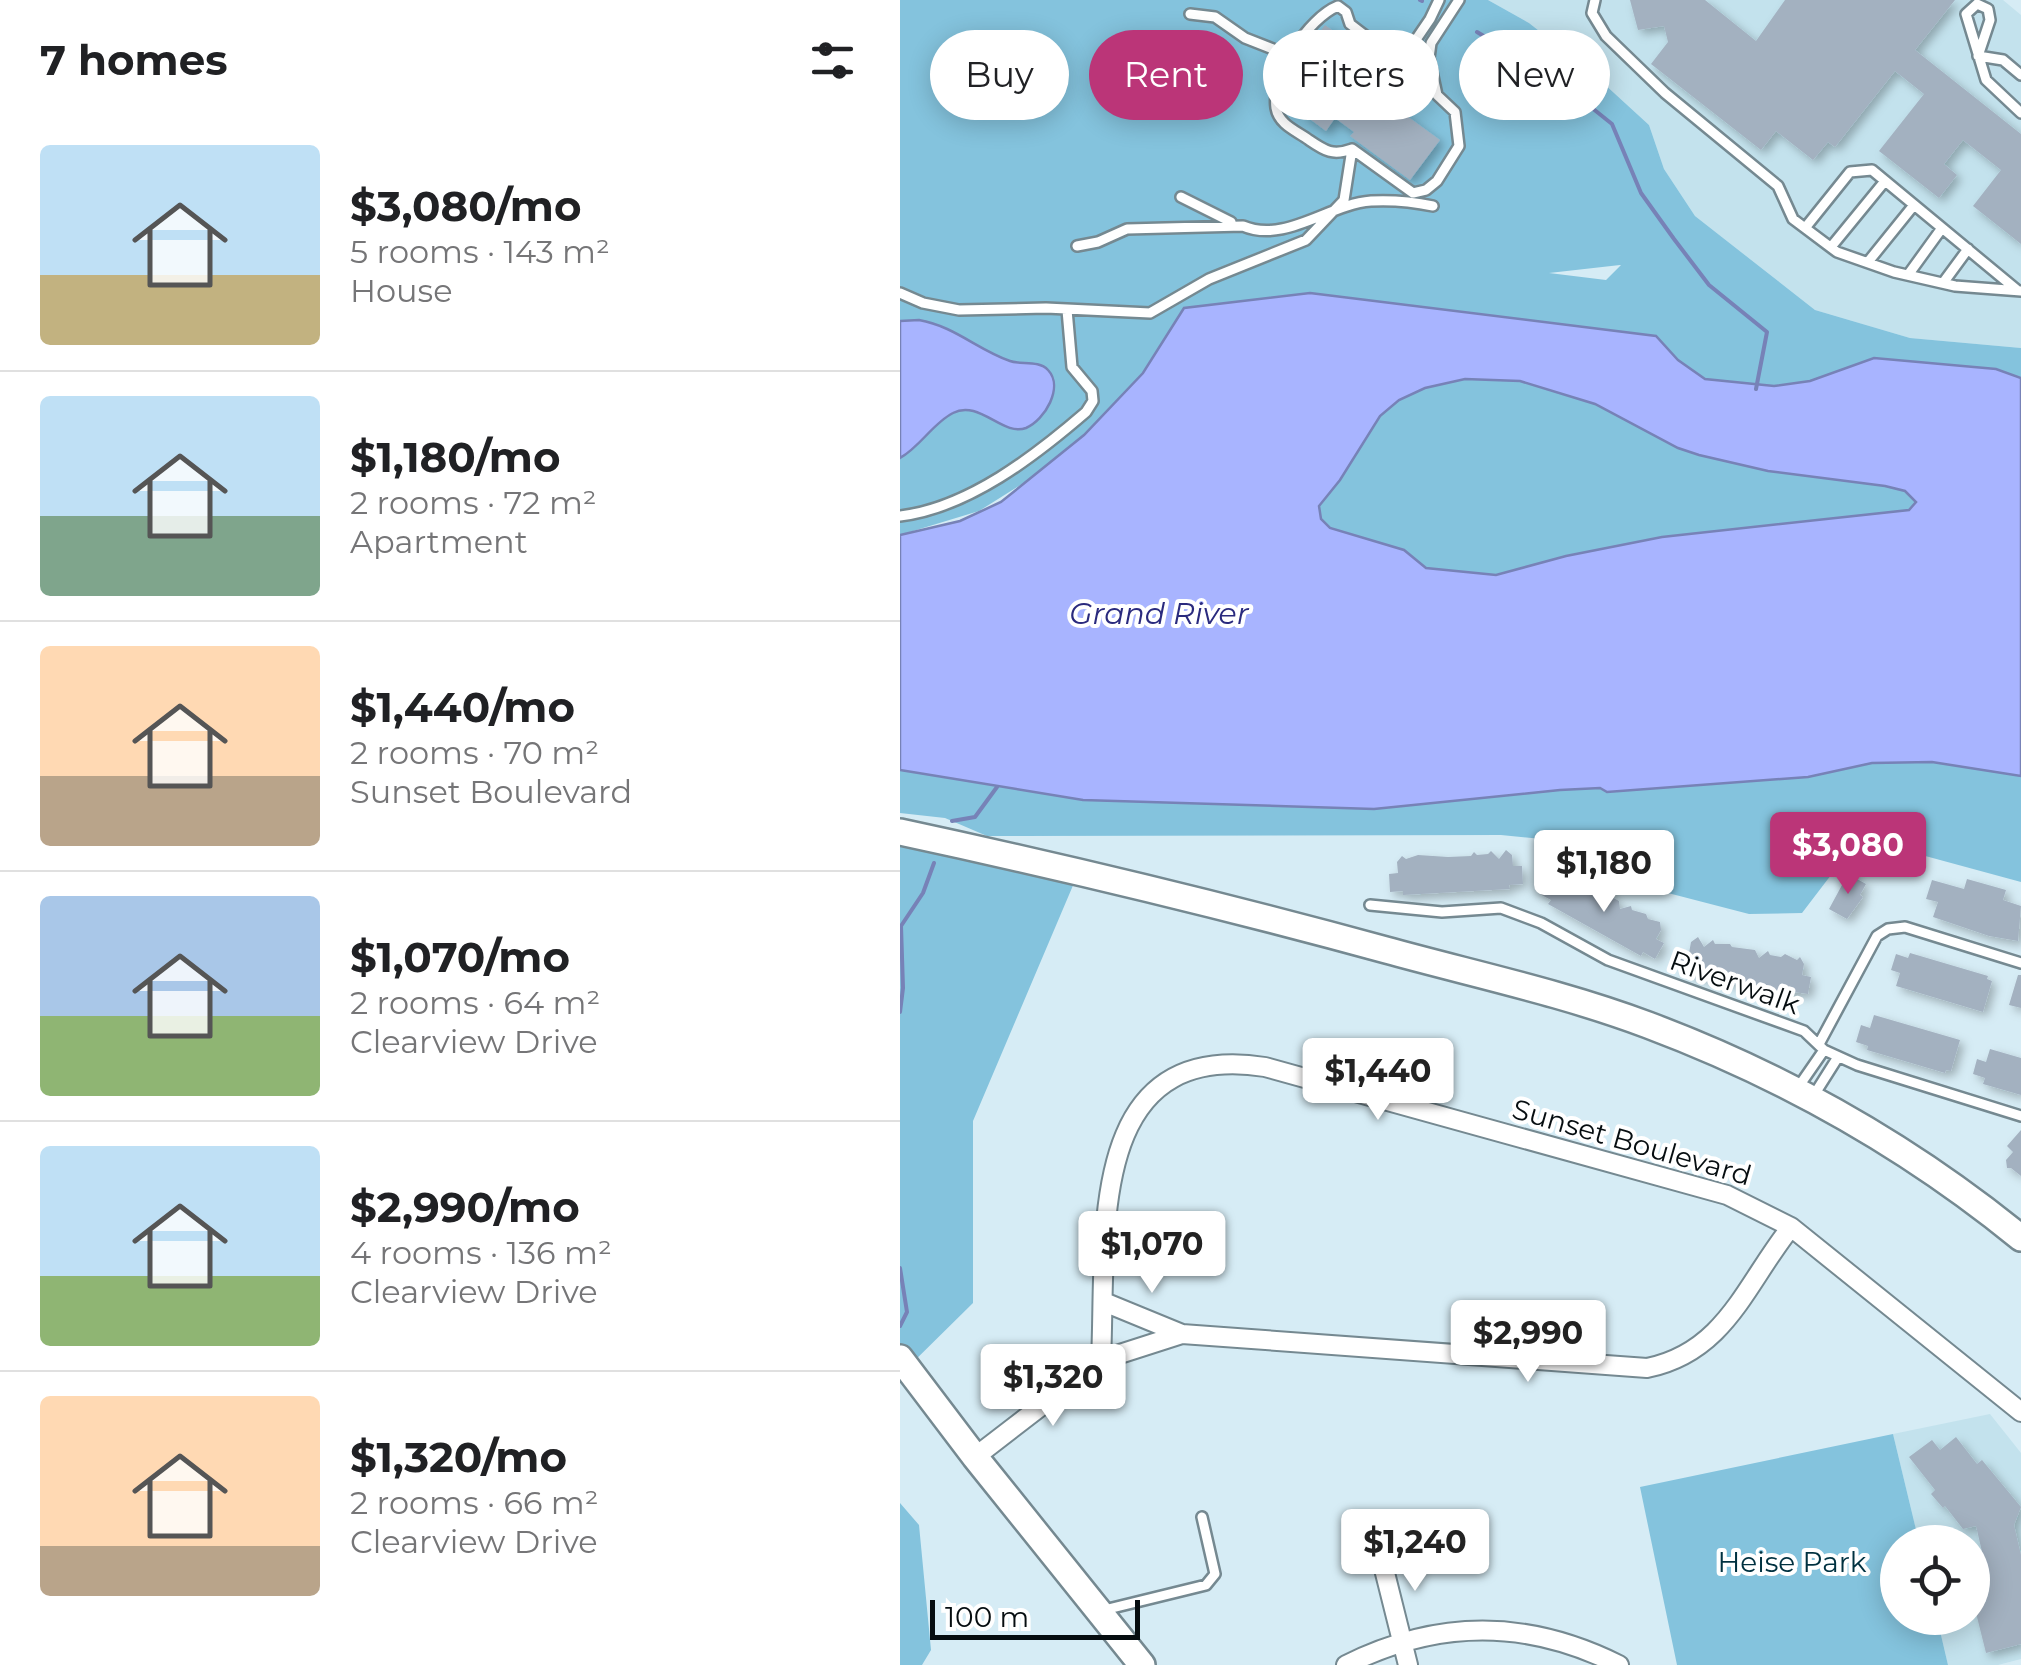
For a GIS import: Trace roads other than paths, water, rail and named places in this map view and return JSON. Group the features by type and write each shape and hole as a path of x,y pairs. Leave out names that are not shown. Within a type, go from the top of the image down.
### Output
{"main road":[{"path":"900,832 1194,897 1603,1010 1728,1056 1804,1093 1915,1158 2021,1238"},
{"path":"900,1358 975,1458 1142,1665"}],"street":[{"name":"Sunset Boulevard","path":"1101,1360 1114,1166 1121,1140 1134,1112 1152,1092 1184,1073 1212,1064 1265,1067 1708,1190 1757,1208 1792,1227 2021,1412"},
{"path":"1104,1302 1182,1334 1647,1368 1670,1364 1707,1342 1737,1307 1772,1250 1792,1227"},
{"path":"975,1458 1101,1360 1182,1334"},
{"path":"1381,1557 1408,1665"},
{"path":"1346,1665 1402,1642 1484,1628 1514,1631 1588,1650 1618,1665"}],"lane":[{"path":"1424,30 1439,0"},
{"path":"1352,148 1414,193 1437,182 1460,146 1459,130 1454,112 1437,95 1429,58 1432,43 1459,0"},
{"path":"1595,0 1592,12 1606,36 1665,93 1778,186 1794,219 1831,247 1943,283 2020,291"},
{"path":"1978,56 1990,20 1988,9 1976,4 1966,14 1978,56 1986,80 2021,113"},
{"path":"1309,30 1326,11 1338,6 1358,30"},
{"path":"1190,14 1215,17 1263,45"},
{"path":"1978,56 2002,60 2021,75"},
{"path":"1282,120 1321,150 1338,154 1352,148"},
{"path":"900,293 924,304 959,310 1046,308 1150,314 1209,279 1306,240 1344,200 1352,148"},
{"path":"1806,228 1850,172 1872,170 2020,291"},
{"path":"1831,247 1885,180"},
{"path":"1181,197 1223,220 1256,231 1300,224 1370,202 1433,206"},
{"path":"1868,262 1914,205"},
{"path":"1076,246 1098,242 1127,228 1243,226"},
{"path":"1908,274 1942,228"},
{"path":"1943,283 1968,249"},
{"path":"900,516 927,513 964,499 1086,412 1093,401 1092,391 1072,367 1067,310"},
{"name":"Riverwalk","path":"1370,905 1442,912 1501,908 1541,923 1608,960 1804,1031 1838,1056 2021,1116"},
{"path":"1804,1093 1821,1047 1876,936 1905,927 2021,963"},
{"path":"1804,1093 1838,1056"},
{"path":"1096,1611 1206,1585 1215,1574 1202,1517"}],"water":[{"name":"Grand River","path":"1310,293 1656,336 1678,360 1705,379 1774,386 1810,381 1874,358 1996,369 2021,378 2021,776 1932,762 1872,763 1808,777 1607,792 1600,788 1560,790 1374,809 1083,800 900,770 900,535 960,521 1001,502 1084,435 1143,373 1184,308","holes":["1465,379 1520,381 1595,404 1699,455 1768,471 1885,486 1905,491 1916,502 1909,510 1662,537 1496,575 1426,568 1404,550 1330,528 1321,519 1319,506 1380,416 1399,400 1425,388"]},
{"path":"919,320 943,327 1010,361 1044,367 1054,385 1046,411 1033,424 1017,429 972,411 953,413 900,458 900,321"}],"waterway":[{"path":"1607,120 1641,193 1674,239 1709,285 1767,332 1756,389"},
{"path":"952,821 975,817 997,787"},
{"path":"900,1012 901,926 923,893 934,863"},
{"path":"900,1268 907,1312 900,1326"}],"park label":[{"name":"Heise Park","path":"1792,1562"}]}
